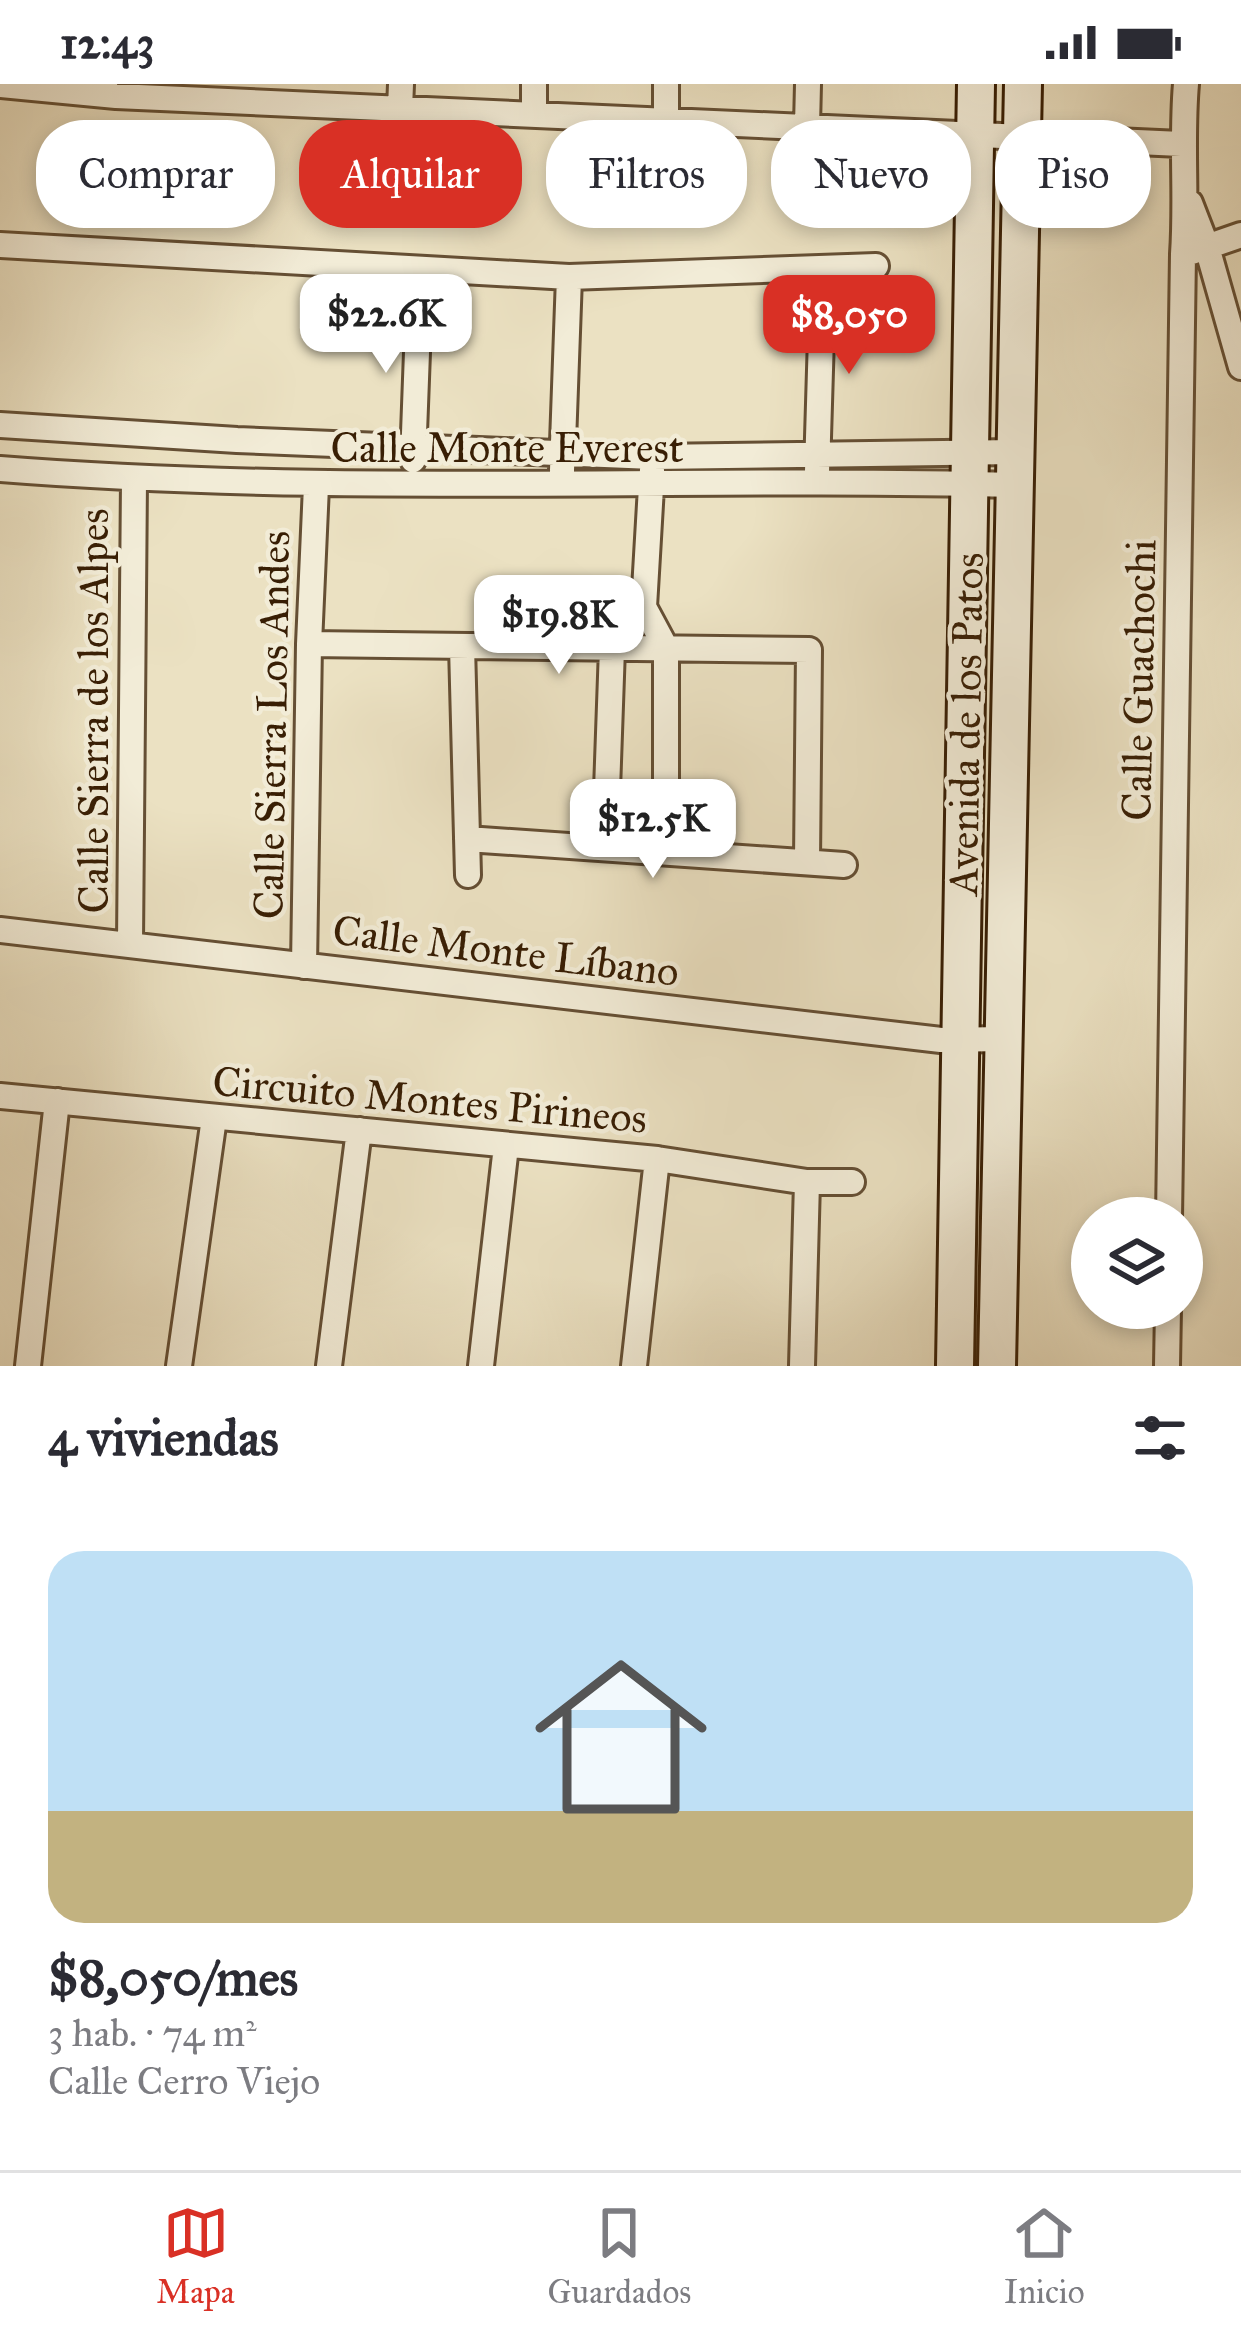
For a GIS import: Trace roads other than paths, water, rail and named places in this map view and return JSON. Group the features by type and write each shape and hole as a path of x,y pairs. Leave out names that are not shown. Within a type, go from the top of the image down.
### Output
{"street":[{"path":"534,84 534,114"},
{"path":"0,85 400,96 534,114 666,120 666,84"},
{"path":"808,84 808,120"},
{"name":"Avenida de los Patos","path":"955,1366 976,84"},
{"name":"Avenida de los Patos","path":"1022,84 1022,120"},
{"path":"1186,84 1181,144 1195,251 1241,367"},
{"path":"971,134 995,135"},
{"path":"1151,142 1181,144"},
{"name":"Avenida de los Patos","path":"997,1366 1020,228"},
{"path":"1195,251 1241,235"},
{"path":"0,245 569,278 876,266"},
{"name":"Calle Guachochi","path":"1170,1197 1195,251"},
{"path":"818,485 823,269"},
{"path":"412,484 420,271"},
{"path":"562,484 569,278"},
{"name":"Calle Monte Everest","path":"0,424 414,448 816,458 1015,469"},
{"path":"236,483 237,440"},
{"path":"653,457 644,607 666,648 667,852"},
{"name":"Calle Monte Everest","path":"0,469 134,480 316,486 650,486 818,485 970,468"},
{"name":"Calle Sierra de los Alpes","path":"130,943 134,480"},
{"name":"Calle Sierra Los Andes","path":"304,966 316,486"},
{"path":"605,847 613,647 644,607"},
{"path":"309,644 809,650 808,862"},
{"path":"462,646 468,875"},
{"path":"467,839 844,865"},
{"name":"Calle Monte Líbano","path":"0,930 962,1040 1003,1039"},
{"name":"Circuito Montes Pirineos","path":"0,1096 657,1160 807,1182 852,1182"},
{"path":"28,1366 58,1101"},
{"path":"178,1366 214,1118"},
{"path":"329,1366 359,1130"},
{"path":"481,1366 506,1146"},
{"path":"634,1366 657,1160"},
{"path":"802,1366 807,1182"},
{"path":"1167,1366 1168,1329"}]}
